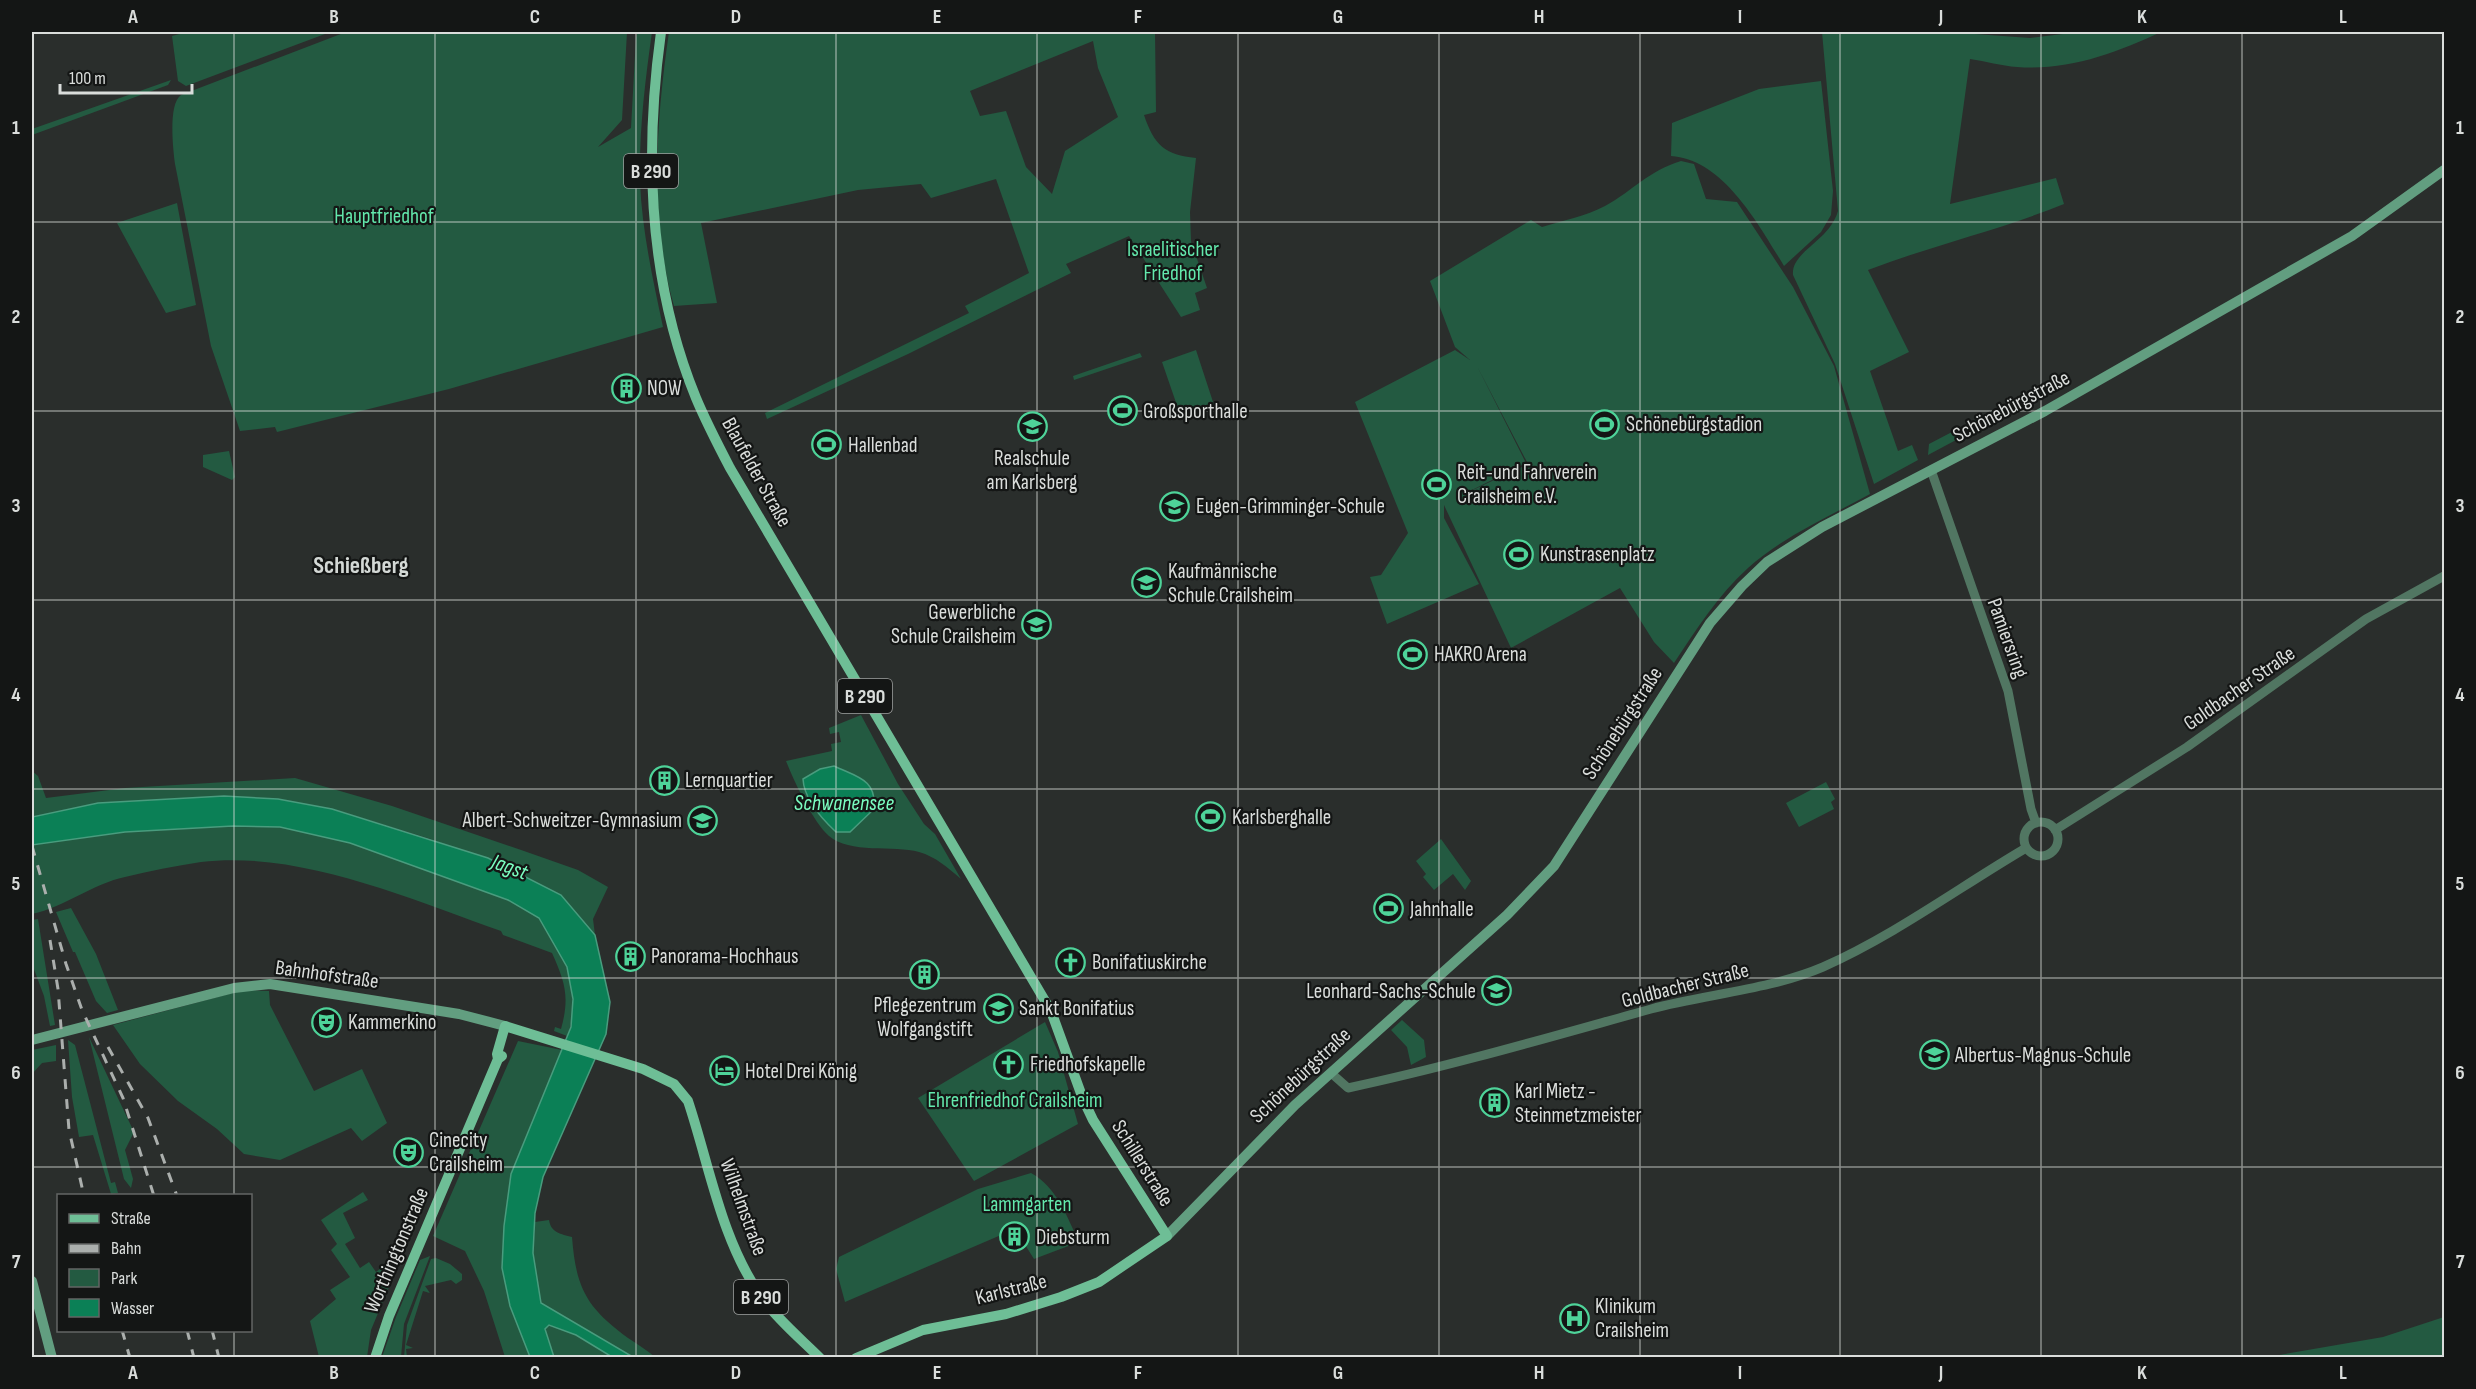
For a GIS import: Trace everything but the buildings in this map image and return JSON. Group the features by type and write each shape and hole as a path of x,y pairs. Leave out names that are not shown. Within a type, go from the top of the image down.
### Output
{"main road":[{"name":"Blaufelder Straße","path":"661,32 653,90 651,178 655,235 667,309 689,379 730,468 914,777 975,886"},
{"name":"Schönebürgstraße","path":"1167,1236 1241,1158 1331,1073 1507,915 1554,866 1666,688 1710,623 1742,586 1767,562 1793,545 2186,331 2352,236 2445,170"},
{"name":"Schillerstraße","path":"975,886 1051,1011 1093,1120 1167,1236"},
{"name":"Bahnhofstraße","path":"32,1040 201,995 270,984 459,1014 509,1027"},
{"name":"Wilhelmstraße","path":"509,1027 643,1070 674,1084 688,1101 724,1220 745,1270 771,1309 820,1358"},
{"name":"Worthingtonstraße","path":"375,1358 389,1316 498,1059 502,1056 509,1027"},
{"name":"Karlstraße","path":"856,1358 923,1330 1006,1314 1061,1297 1099,1281 1167,1236"},
{"path":"32,1281 52,1358"}],"street":[{"name":"Pamiersring","path":"1931,470 2008,691 2036,823"},
{"name":"Goldbacher Straße","path":"2055,830 2187,747 2366,620 2445,576"},
{"path":"2036,823 2050,825 2055,830 2057,842 2051,852 2040,856 2026,848 2024,842 2026,830 2036,823"},
{"name":"Goldbacher Straße","path":"1331,1073 1348,1088 1448,1066 1653,1009 1782,980 1821,967 1896,929 2026,848"}],"green space":[{"path":"187,32 324,32 325,34 186,86 178,81 172,36"},
{"name":"Hauptfriedhof","path":"346,32 627,32 622,120 598,147 631,128 636,37 638,32 652,32 640,144 640,182 646,237 663,327 449,389 277,432 275,427 240,431 211,346 175,164 172,127 174,107 181,95"},
{"name":"Israelitischer Friedhof","path":"669,32 1155,32 1156,112 1144,115 1152,134 1162,147 1185,157 1196,158 1190,212 1191,241 1207,288 1195,293 1200,310 1181,317 1129,236 1066,264 1071,273 908,354 767,419 765,413 969,313 965,306 1029,273 996,179 931,198 921,184 858,190 701,223 717,303 674,306 666,273 658,204 658,135","holes":["1093,41 1098,68 1118,117 1065,151 1052,194 1026,167 1006,111 980,116 970,91"]},
{"path":"1822,32 1948,32 2030,38 2079,32 2161,32 2091,59 2055,66 2017,67 1970,59 1950,204 2056,178 2064,204 1868,270 1909,352 1870,371 1898,451 1912,445 1918,460 1874,484 1835,364 1793,275 1798,259 1827,231 1838,211"},
{"path":"171,80 168,85 32,135 32,129"},
{"path":"1821,81 1833,191 1831,215 1821,232 1784,266 1751,214 1723,181 1690,160 1671,156 1672,123 1759,89"},
{"name":"Schönebürgstadion","path":"1681,161 1694,164 1706,199 1737,202 1793,287 1834,366 1870,494 1776,546 1748,568 1717,601 1674,663 1654,642 1620,588 1511,648 1444,505 1444,518 1479,584 1387,624 1370,577 1381,575 1408,533 1355,402 1455,350 1470,360 1455,347 1430,281 1531,220 1542,227 1590,213 1615,200 1650,175","holes":["1477,366 1528,464 1458,497 1526,463"]},
{"path":"177,203 196,305 166,313 117,223"},
{"path":"1196,350 1214,405 1181,417 1162,362"},
{"path":"1140,353 1142,357 1074,380 1073,376"},
{"path":"1994,410 1999,417 1928,455 1929,444"},
{"path":"229,451 235,477 232,480 203,467 203,455"},
{"path":"861,715 898,784 924,824 935,834 961,879 936,860 919,852 860,847 838,842 823,830 810,811 786,761 832,751 831,744 841,742 839,732 830,734 829,728"},
{"path":"32,771 38,776 46,798 125,788 295,778 392,806 524,851 578,870 608,887 593,919 595,935 561,895 431,839 332,809 278,799 224,796 98,803 32,817"},
{"path":"1826,782 1835,799 1831,802 1834,809 1799,827 1786,803"},
{"path":"233,826 279,827 347,842 520,905 548,927 563,956 572,990 573,1007 567,1036 554,1031 555,1027 561,1029 566,999 563,981 552,953 503,935 501,931 430,905 315,870 276,863 238,860 201,862 113,880 56,906 32,914 32,845 125,832"},
{"path":"1441,839 1471,881 1465,890 1453,874 1434,890 1423,877 1426,874 1416,861"},
{"path":"71,908 96,954 118,1010 107,1013 96,1001 75,952 73,952 56,912"},
{"path":"38,919 55,1025 50,1026 44,996 32,964 32,920"},
{"path":"244,990 269,991 270,1005 314,1091 362,1069 387,1123 362,1141 351,1128 280,1160 244,1154 217,1129 178,1101 140,1064 113,1025"},
{"path":"1402,1020 1424,1040 1426,1057 1411,1065 1407,1047 1391,1030"},
{"name":"Ehrenfriedhof Crailsheim","path":"1045,1022 1058,1052 1078,1124 974,1181 918,1098"},
{"path":"89,1037 134,1132 125,1150 133,1179 131,1188 124,1179"},
{"path":"68,1040 75,1045 111,1183 115,1182 118,1193 111,1194 93,1135 79,1137 72,1097"},
{"path":"518,1041 562,1050 511,1174 504,1226 502,1268 510,1306 530,1357 505,1357 484,1291 465,1251 433,1236"},
{"path":"56,1045 56,1061 42,1063 32,1074 32,1050"},
{"name":"Lammgarten","path":"1031,1173 1048,1186 1054,1194 1079,1242 1034,1259 1015,1229 845,1302 836,1269 839,1257 978,1189"},
{"path":"363,1192 368,1200 343,1213 355,1238 345,1244 360,1268 369,1262 376,1272 386,1264 396,1270 371,1330 367,1357 319,1357 310,1321 336,1299 330,1290 350,1277 331,1250 337,1244 321,1220"},
{"path":"549,1220 554,1230 572,1237 580,1283 593,1306 614,1327 655,1357 633,1357 541,1303 533,1253 535,1222"},
{"path":"430,1256 404,1324 401,1357 382,1357 420,1260"},
{"path":"436,1258 450,1264 462,1274 462,1280 456,1284 451,1280 425,1286 430,1293 423,1291 406,1345 413,1348 406,1349 407,1357 404,1357 407,1325 431,1259"},
{"path":"2444,1317 2444,1357 2268,1357 2383,1337"},
{"path":"549,1325 576,1335 612,1357 554,1357 545,1329"}],"water":[{"name":"Schwanensee","path":"834,766 864,780 869,785 874,799 874,809 850,832 836,832 831,827 815,808 804,786 803,779 820,769"},
{"path":"224,796 278,799 332,809 488,858 561,895 595,935 610,1002 606,1034 543,1177 535,1213 533,1253 541,1303 633,1357 612,1357 576,1335 549,1325 545,1329 554,1357 530,1357 510,1306 502,1268 504,1226 511,1174 571,1027 573,999 567,967 539,918 508,900 350,843 280,827 233,826 125,832 32,845 32,817 98,803"}],"railway":[{"path":"32,846 66,964 82,1010 123,1098 153,1194"},
{"path":"50,940 58,989 69,1130 84,1194"},
{"path":"108,1047 148,1118 176,1194"},
{"path":"123,1332 130,1358"},
{"path":"188,1332 194,1358"},
{"path":"212,1332 219,1358"}],"place":[{"name":"NOW","path":"626,388"},
{"name":"Großsporthalle","path":"1122,411"},
{"name":"Schönebürgstadion","path":"1605,424"},
{"name":"Realschule am Karlsberg","path":"1032,427"},
{"name":"Hallenbad","path":"827,445"},
{"name":"Reit-und Fahrverein Crailsheim e.V.","path":"1436,484"},
{"name":"Eugen-Grimminger-Schule","path":"1175,506"},
{"name":"Kunstrasenplatz","path":"1519,554"},
{"name":"Kaufmännische Schule Crailsheim","path":"1147,583"},
{"name":"Gewerbliche Schule Crailsheim","path":"1037,624"},
{"name":"HAKRO Arena","path":"1413,654"},
{"name":"Lernquartier","path":"664,780"},
{"name":"Karlsberghalle","path":"1211,817"},
{"name":"Albert-Schweitzer-Gymnasium","path":"703,820"},
{"name":"Jahnhalle","path":"1389,909"},
{"name":"Panorama-Hochhaus","path":"630,956"},
{"name":"Bonifatiuskirche","path":"1071,962"},
{"name":"Pflegezentrum Wolfgangstift","path":"925,974"},
{"name":"Leonhard-Sachs-Schule","path":"1497,991"},
{"name":"Sankt Bonifatius","path":"998,1008"},
{"name":"Kammerkino","path":"327,1022"},
{"name":"Albertus-Magnus-Schule","path":"1934,1055"},
{"name":"Friedhofskapelle","path":"1009,1064"},
{"name":"Hotel Drei König","path":"724,1071"},
{"name":"Karl Mietz - Steinmetzmeister","path":"1494,1103"},
{"name":"Cinecity Crailsheim","path":"408,1152"},
{"name":"Diebsturm","path":"1015,1237"},
{"name":"Klinikum Crailsheim","path":"1574,1318"}],"district":[{"name":"Schießberg","path":"361,565"}],"water label":[{"name":"Jagst","path":"510,866"}]}
